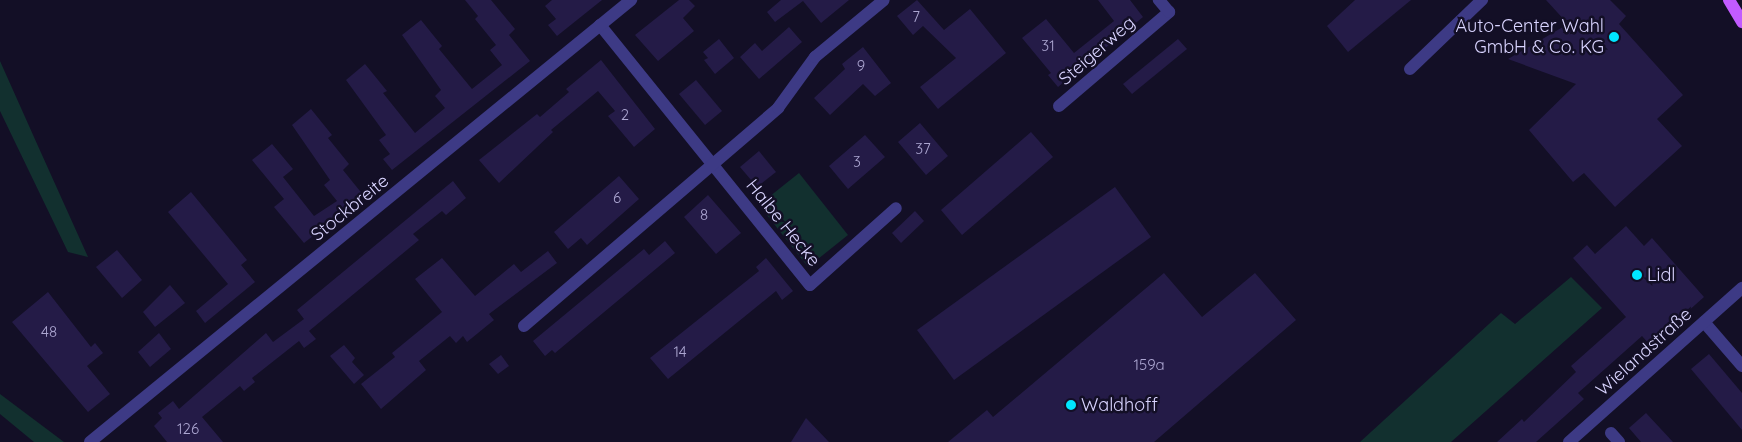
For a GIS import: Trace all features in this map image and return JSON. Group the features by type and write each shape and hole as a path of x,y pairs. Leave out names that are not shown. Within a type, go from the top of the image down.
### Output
{"main road":[{"path":"1729,0 1742,22"}],"street":[{"name":"Stockbreite","path":"90,442 631,0"},
{"path":"524,326 778,108 815,57 884,0"},
{"name":"Steigerweg","path":"1059,106 1169,12 1159,0"},
{"path":"1410,69 1482,0"},
{"name":"Halbe Hecke","path":"600,25 810,285 896,208"},
{"name":"Wielandstraße","path":"1569,442 1742,288"},
{"path":"1704,322 1742,366"}],"green space":[{"path":"0,61 88,257 68,252 0,111"},
{"path":"799,173 848,235 808,267 759,205"},
{"path":"1571,277 1602,308 1451,442 1360,442 1501,313 1515,324"},
{"path":"0,394 64,442 34,442 0,414"}],"building":[{"path":"465,0 491,0 515,29 509,35 530,61 392,170 383,159 390,154 379,140 386,135 346,80 365,64 387,91 383,93 415,133 445,108 435,96 441,90 402,35 421,20 442,46 439,49 472,89 502,65 490,50 496,45 475,19 478,16"},
{"path":"552,0 602,0 557,36 548,25 556,19 545,6"},
{"path":"679,0 689,0 695,6 683,18 694,31 658,61 635,35"},
{"path":"781,0 849,0 821,23 803,1 775,22 767,12"},
{"path":"917,0 944,30 970,9 1006,53 938,109 920,87 956,58 923,26 913,35 897,16"},
{"path":"1098,0 1130,0 1143,17 1058,87 1048,75 1051,73 1022,38 1046,19 1074,53 1114,21"},
{"path":"1355,0 1411,0 1348,52 1327,26"},
{"path":"1546,0 1610,0 1626,16 1619,24 1683,95 1657,119 1682,146 1615,207 1584,173 1573,182 1529,130 1576,84 1508,59 1568,24"},
{"path":"789,27 802,42 759,79 740,57 755,43 762,51"},
{"path":"719,39 734,58 715,74 704,60 708,58 703,52"},
{"path":"1178,39 1187,49 1132,94 1123,84"},
{"path":"863,47 891,83 875,96 863,84 830,115 814,98 845,69 842,64"},
{"path":"601,60 655,129 634,147 608,116 615,111 598,91 551,130 553,132 499,183 479,160 537,114 540,117 569,92 566,89"},
{"path":"696,80 722,111 705,125 679,94"},
{"path":"311,109 332,135 328,138 349,164 343,170 364,196 304,243 274,207 284,199 252,160 272,144 293,169 283,177 314,216 337,201 324,185 330,180 292,125"},
{"path":"920,123 948,156 926,175 898,142"},
{"path":"1031,132 1053,157 962,235 941,210"},
{"path":"865,135 885,157 848,189 829,166"},
{"path":"759,151 776,172 757,187 740,167"},
{"path":"619,176 639,199 587,245 581,238 568,249 554,232"},
{"path":"453,181 466,198 446,215 442,211 413,234 419,240 309,331 316,339 304,348 299,341 252,378 255,382 244,391 240,386 202,417 223,442 167,442 154,426 162,418 158,413 173,401 179,409 266,333 273,342 304,319 297,310"},
{"path":"1115,187 1151,237 954,380 917,330"},
{"path":"191,192 247,260 241,265 255,282 205,323 196,311 228,284 168,212"},
{"path":"708,195 741,233 716,254 684,217"},
{"path":"915,211 924,221 901,243 892,233"},
{"name":"Lidl","path":"1626,226 1644,246 1652,238 1704,297 1650,345 1642,336 1578,393 1584,399 1536,442 1497,442 1522,419 1524,422 1576,372 1571,366 1626,317 1573,258 1587,245 1595,254"},
{"path":"665,241 675,253 555,353 552,350 545,356 533,341 644,249 649,255"},
{"path":"117,250 142,280 122,298 96,267"},
{"path":"548,251 557,263 489,314 494,320 467,342 463,336 456,343 450,336 419,361 426,370 381,409 361,384 395,357 392,353 442,312 415,279 442,258 475,296 514,264 521,272"},
{"path":"766,258 793,291 782,300 776,291 668,379 650,358 759,271 756,267"},
{"path":"1164,273 1202,317 1255,273 1296,320 1154,442 948,442 987,410 993,417"},
{"path":"170,285 185,303 155,327 143,312"},
{"path":"48,292 91,347 95,343 103,353 87,366 110,394 88,412 12,322"},
{"path":"159,333 171,349 150,367 138,352"},
{"path":"344,345 355,358 352,362 364,375 354,384 330,356"},
{"path":"1709,354 1742,393 1742,430 1691,369"},
{"path":"501,355 509,366 498,374 489,364"},
{"path":"1646,413 1673,442 1641,442 1629,428"},
{"path":"806,418 829,442 791,442"}],"place":[{"name":"Auto-Center Wahl GmbH & Co. KG","path":"1614,37"},
{"name":"Lidl","path":"1637,275"},
{"name":"Waldhoff","path":"1071,405"}]}
